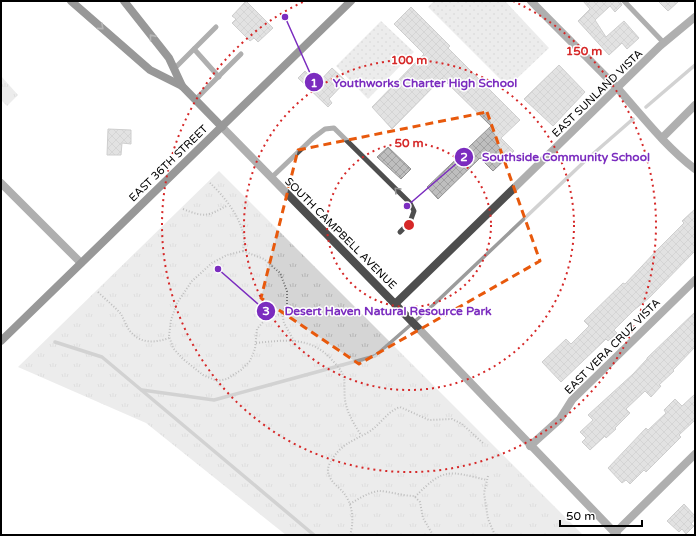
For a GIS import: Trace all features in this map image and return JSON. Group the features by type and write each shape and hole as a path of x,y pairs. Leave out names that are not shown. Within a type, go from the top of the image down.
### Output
{"main road":[{"name":"SOUTH CAMPBELL AVENUE","path":"71,1 150,70 182,86"},
{"name":"SOUTH CAMPBELL AVENUE","path":"124,1 169,58 182,86 222,127"},
{"name":"EAST 36TH STREET","path":"1,341 349,2"}],"street":[{"path":"531,1 617,88 662,138 695,169"},
{"name":"EAST SUNLAND VISTA","path":"395,304 664,43 695,17"},
{"path":"662,138 695,105"},
{"name":"SOUTH CAMPBELL AVENUE","path":"222,127 616,534"},
{"path":"1,183 81,263"},
{"name":"EAST VERA CRUZ VISTA","path":"530,446 560,419 572,400 695,280"},
{"path":"616,534 695,454"}],"lane":[{"path":"624,1 664,43"},
{"path":"174,69 216,27"},
{"path":"194,49 219,76"},
{"path":"195,100 241,54"},
{"path":"271,178 313,138 325,129 334,128 410,203 414,211 410,222 400,232"}],"path":[{"path":"210,183 221,194 239,221 244,234 244,252"},
{"path":"183,209 197,215 211,215 228,205"},
{"path":"244,252 264,260 280,273 287,291 287,305 282,313 264,321 257,329 255,349 250,361 241,370 227,379 217,381 203,375 183,359 173,348 169,338 171,320 177,303 192,281 212,263 227,255 244,252"},
{"path":"98,292 121,315 130,330 138,339 160,341 169,338"},
{"path":"282,313 284,323 294,341"},
{"path":"256,343 290,340 310,344 326,353 344,378 345,399 348,414 361,436"},
{"path":"350,535 352,517 350,504 346,496 331,480 327,473 328,467 335,453 344,446 369,432 394,409 400,407 429,420 452,419 462,424 484,444"},
{"path":"415,497 430,482 439,476 454,473 487,480"},
{"path":"488,476 484,493 488,519 496,535"},
{"path":"350,504 368,494 379,491 415,497 420,502 423,518 433,535"}],"highlighted area":[{"path":"487,112 540,261 359,364 261,298 298,150"}],"green space":[{"path":"434,1 505,1 549,48 508,87 428,7"},
{"path":"381,21 414,52 368,99 336,66"},
{"path":"1,76 18,95 7,106 1,100"},
{"path":"219,171 583,535 286,535 146,423 18,367"}],"building":[{"path":"246,1 273,28 258,42 254,38 250,41 232,23 236,19 232,16"},
{"path":"583,1 620,1 622,5 615,12 610,6 595,20 606,37 624,21 639,38 627,49 622,43 609,55 578,21 590,9"},
{"path":"658,1 679,1 668,11"},
{"path":"411,7 450,46 448,48 520,120 501,138 514,151 493,171 480,158 438,199 427,187 491,126 442,78 392,129 372,107 424,54 394,24"},
{"path":"559,65 585,92 553,126 524,99"},
{"path":"332,68 346,81 329,99 332,103 328,107 298,78 305,71 317,84"},
{"path":"108,129 131,130 131,144 122,143 121,155 107,155"},
{"path":"388,147 411,169 401,179 377,157"},
{"path":"695,209 695,251 649,298 634,310 614,330 617,333 608,341 606,339 561,382 542,362 566,339 571,344 589,326 584,321 623,283 625,284 684,223 682,221"},
{"path":"695,312 695,347 673,370 674,371 659,385 661,386 651,397 645,391 626,409 630,413 615,428 616,429 606,438 605,436 590,450 582,442 586,438 580,432 593,420 588,415 633,374 647,358"},
{"path":"695,394 695,420 679,435 681,437 646,472 644,470 630,484 626,480 622,483 608,468 646,428 648,430 666,413 664,410 675,399 682,406"},
{"path":"684,504 695,516 695,519 691,524 694,526 686,534 682,529 679,532 667,521"}],"waterway":[{"path":"646,107 695,65"},
{"path":"142,390 214,400 375,356 430,308 586,160 633,119"},
{"path":"55,342 102,357 314,535"}],"place":[{"name":"Youthworks Charter High School","path":"285,17"},
{"name":"Southside Community School","path":"407,206"},
{"name":"Desert Haven Natural Resource Park","path":"218,269"}]}
